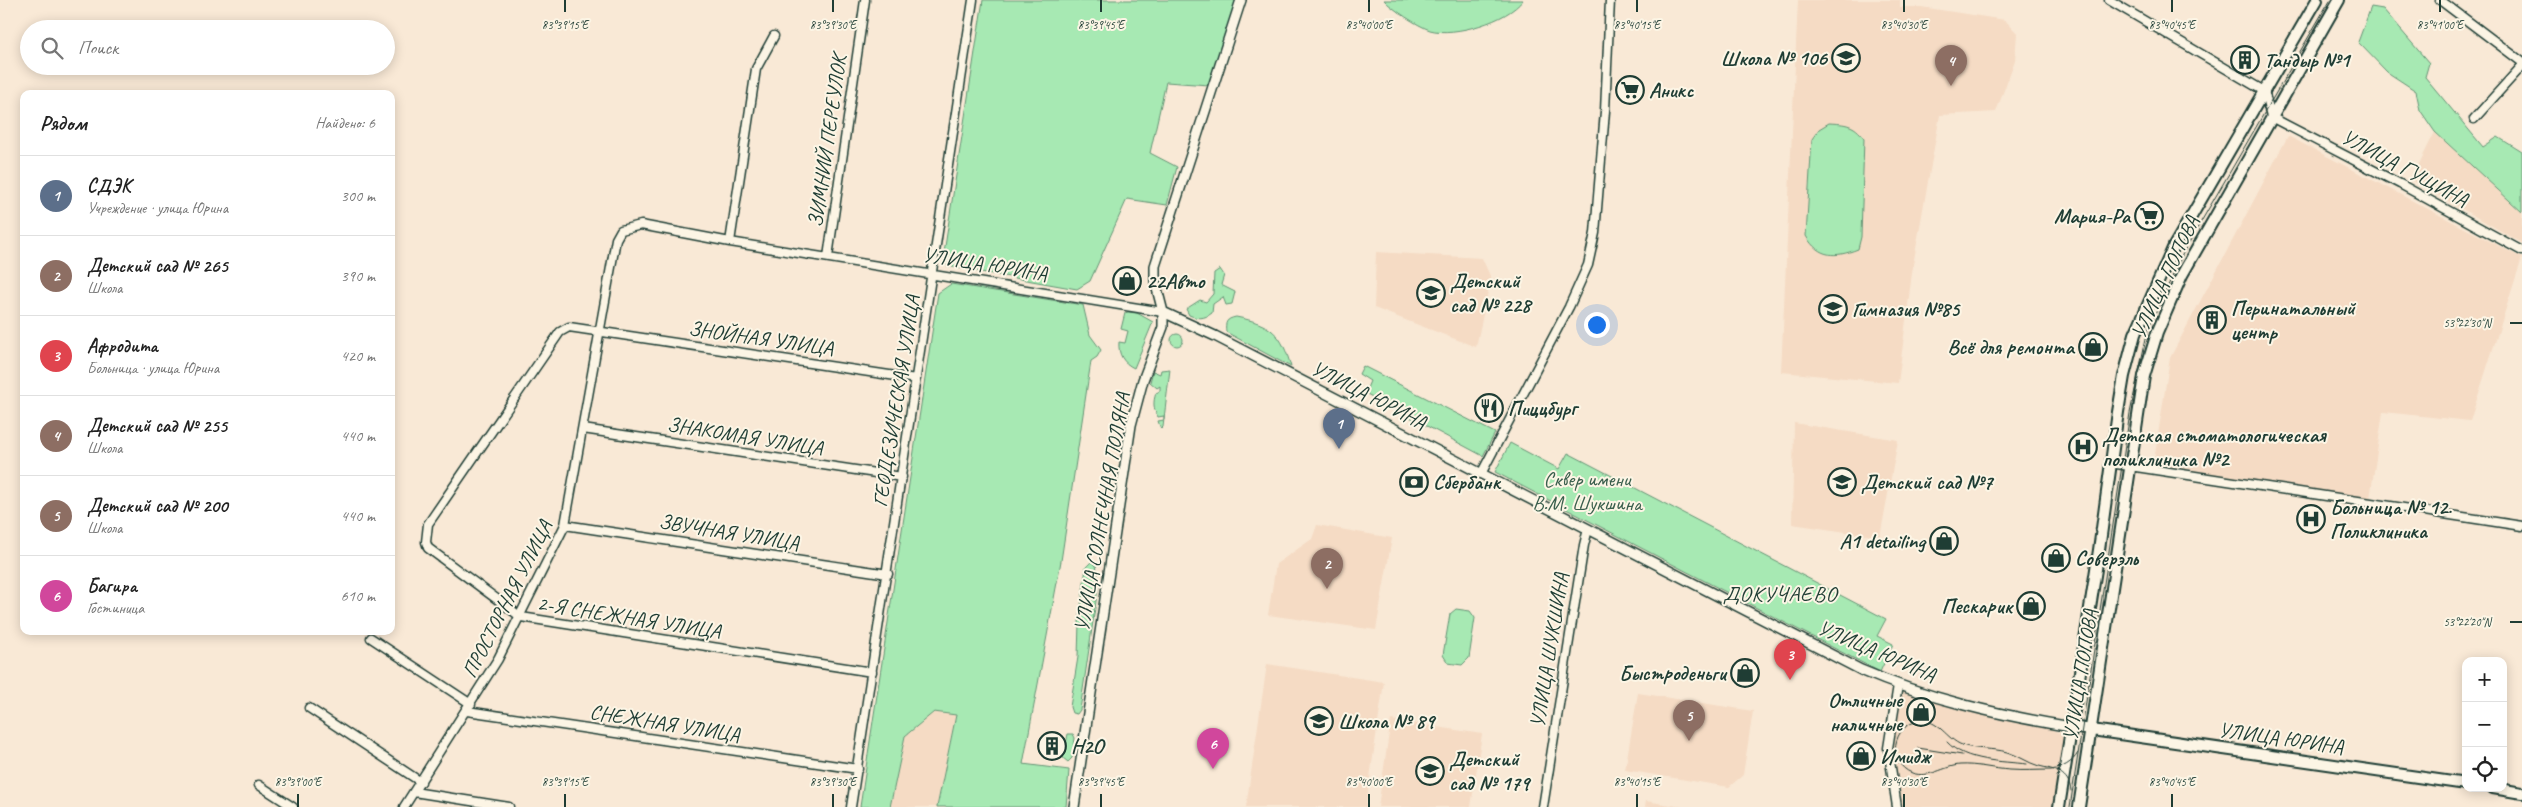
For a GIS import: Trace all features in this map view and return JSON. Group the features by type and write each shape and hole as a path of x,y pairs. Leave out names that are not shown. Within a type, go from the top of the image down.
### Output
{"main road":[{"name":"УЛИЦА ПОПОВА","path":"2059,807 2124,376 2146,306 2174,246 2317,0"},
{"name":"УЛИЦА ПОПОВА","path":"2079,807 2144,376 2157,332 2198,244 2339,0"},
{"name":"УЛИЦА ЮРИНА","path":"2071,727 2462,783"},
{"path":"2507,790 2522,793"}],"street":[{"name":"ЗИМНИЙ ПЕРЕУЛОК","path":"828,257 865,0"},
{"name":"ГЕОДЕЗИЧЕСКАЯ УЛИЦА","path":"851,807 888,574 973,0"},
{"name":"УЛИЦА СОЛНЕЧНАЯ ПОЛЯНА","path":"1074,807 1131,425 1143,380 1163,327 1163,312 1156,293 1155,266 1241,0"},
{"path":"1481,474 1564,316 1588,265 1595,233 1605,116 1610,0"},
{"path":"2109,0 2264,91 2271,117"},
{"path":"2440,0 2522,62"},
{"path":"730,242 756,69 774,36"},
{"path":"2474,119 2522,66"},
{"name":"УЛИЦА ГУЩИНА","path":"2271,117 2400,184 2522,251"},
{"name":"УЛИЦА ЮРИНА","path":"616,239 621,230 642,226 1163,312 1215,336 1837,658 1898,685 1989,711 2071,727"},
{"name":"ПРОСТОРНАЯ УЛИЦА","path":"404,807 469,707 521,618 566,525 616,239"},
{"name":"ЗНОЙНАЯ УЛИЦА","path":"428,524 560,332 569,327 916,379"},
{"name":"ЗНАКОМАЯ УЛИЦА","path":"583,429 902,477"},
{"path":"2110,463 2522,526"},
{"name":"2-Я СНЕЖНАЯ УЛИЦА","path":"428,524 426,542 428,548 521,618 872,672"},
{"name":"ЗВУЧНАЯ УЛИЦА","path":"566,525 888,574"},
{"name":"УЛИЦА ШУКШИНА","path":"1543,807 1588,529"},
{"name":"СНЕЖНАЯ УЛИЦА","path":"371,638 469,707 858,769"},
{"path":"1897,807 1888,748 1898,685"},
{"path":"309,708 421,782"},
{"path":"259,785 293,807"},
{"path":"414,792 509,807"}],"shaded area":[{"path":"1798,0 1900,0 1900,7 1921,7 2005,20 2017,33 2015,60 1996,112 1940,115 1913,265 1898,383 1781,372"},
{"path":"2435,132 2522,212 2522,243 2411,180"},
{"path":"2288,136 2522,258 2470,421 2383,412 2370,498 2153,467 2170,358"},
{"name":"Детский сад № 228","path":"1376,252 1482,258 1491,278 1476,347 1374,308"},
{"name":"Детский сад №7","path":"1794,423 1898,440 1880,537 1792,524"},
{"path":"1317,525 1392,538 1376,630 1268,615 1276,564 1312,539"},
{"name":"Школа № 89","path":"1267,664 1384,682 1366,805 1369,807 1246,807"},
{"path":"1900,691 1975,712 2051,729 2062,734 2064,740 2054,807 1902,807 1889,748"},
{"path":"1638,693 1753,711 1743,775 1729,787 1625,770"},
{"path":"934,712 956,715 937,807 890,807 905,735"},
{"name":"Детский сад № 179","path":"1391,720 1482,734 1471,807 1378,807"},
{"path":"1646,801 1682,807 1645,807"}],"green space":[{"path":"983,0 1237,0 1209,85 1166,82 1150,153 1177,167 1167,205 1127,199 1090,281 1077,289 947,266 944,253"},
{"path":"1384,0 1523,0 1506,15 1493,21 1466,29 1440,32 1419,25"},
{"path":"2371,7 2383,9 2429,63 2425,77 2483,147 2498,137 2522,152 2522,212 2435,132 2420,110 2416,91 2387,72 2358,42"},
{"path":"1829,123 1853,127 1864,138 1861,237 1858,249 1835,255 1816,249 1806,236 1812,139 1819,129"},
{"path":"1220,269 1224,275 1221,285 1235,292 1232,304 1226,305 1223,297 1213,304 1212,313 1209,315 1201,318 1189,315 1186,309 1200,300 1206,302 1213,294 1214,273"},
{"path":"951,284 1083,305 1090,335 1101,350 1097,357 1091,361 1061,561 1023,764 1069,770 1066,807 937,807 956,715 934,712 905,736 890,807 860,807 938,293"},
{"path":"1125,313 1137,313 1153,322 1134,368 1124,361 1120,354 1119,346 1119,342 1125,343 1128,331 1121,329"},
{"path":"1236,317 1259,323 1274,332 1284,346 1291,367 1226,332 1227,322"},
{"path":"1175,334 1179,334 1183,340 1179,346 1175,346 1171,342 1171,338"},
{"path":"1363,366 1495,433 1483,456 1365,393 1370,381 1359,374"},
{"path":"1170,369 1164,419 1164,416 1158,417 1154,405 1154,399 1156,393 1160,391 1160,386 1157,388 1150,382 1153,371 1160,374 1161,370"},
{"path":"1164,420 1163,427 1161,429 1158,421"},
{"name":"Сквер имени В.М. Шукшина","path":"1510,443 1559,469 1568,453 1886,619 1877,636 1893,644 1880,672 1495,472"},
{"path":"1091,562 1096,565 1099,581 1080,710 1077,714 1072,713 1070,707 1078,657 1079,622 1086,567"},
{"path":"1456,609 1470,611 1475,618 1469,658 1462,665 1448,663 1443,655 1450,614"},
{"path":"1068,734 1073,734 1075,738 1072,758 1068,762 1063,758"}],"tram line":[{"path":"2070,807 2130,413 2148,329 2184,251 2330,0"},
{"path":"2071,791 2067,780 2056,771 2050,769 2035,765 2007,752 1962,745 1937,726 1927,721 1920,721 1903,729 1898,736 1896,744 1898,761 1904,768 1918,774 1930,773 1960,765 2015,770 2051,770 2055,769 2059,768 2067,764 2078,753"},
{"path":"1947,742 1955,749 1974,757 2027,764"},
{"path":"1918,748 1962,755"}],"place":[{"name":"Школа № 106","path":"1846,58"},
{"name":"Тандыр №1","path":"2245,60"},
{"name":"Детский сад № 255","path":"1951,86"},
{"name":"Аникс","path":"1630,90"},
{"name":"Мария-Ра","path":"2149,216"},
{"name":"22Авто","path":"1127,281"},
{"name":"Детский сад № 228","path":"1431,293"},
{"name":"Гимназия №85","path":"1833,309"},
{"name":"Перинатальный центр","path":"2212,320"},
{"name":"Всё для ремонта","path":"2093,347"},
{"name":"Пиццбург","path":"1489,408"},
{"name":"Детская стоматологическая поликлиника №2","path":"2083,447"},
{"name":"СДЭК","path":"1339,449"},
{"name":"Сбербанк","path":"1414,482"},
{"name":"Детский сад №7","path":"1842,482"},
{"name":"Больница № 12. Поликлиника","path":"2311,519"},
{"name":"A1 detailing","path":"1944,541"},
{"name":"Соверэль","path":"2056,558"},
{"name":"Детский сад № 265","path":"1327,589"},
{"name":"Пескарик","path":"2031,606"},
{"name":"Быстроденьги","path":"1745,673"},
{"name":"Афродита","path":"1790,680"},
{"name":"Отличные наличные","path":"1921,712"},
{"name":"Школа № 89","path":"1319,721"},
{"name":"Детский сад № 200","path":"1689,741"},
{"name":"H2O","path":"1052,746"},
{"name":"Имидж","path":"1861,756"},
{"name":"Багира","path":"1213,769"},
{"name":"Детский сад № 179","path":"1430,771"}],"district":[{"name":"ДОКУЧАЕВО","path":"1780,594"}]}
